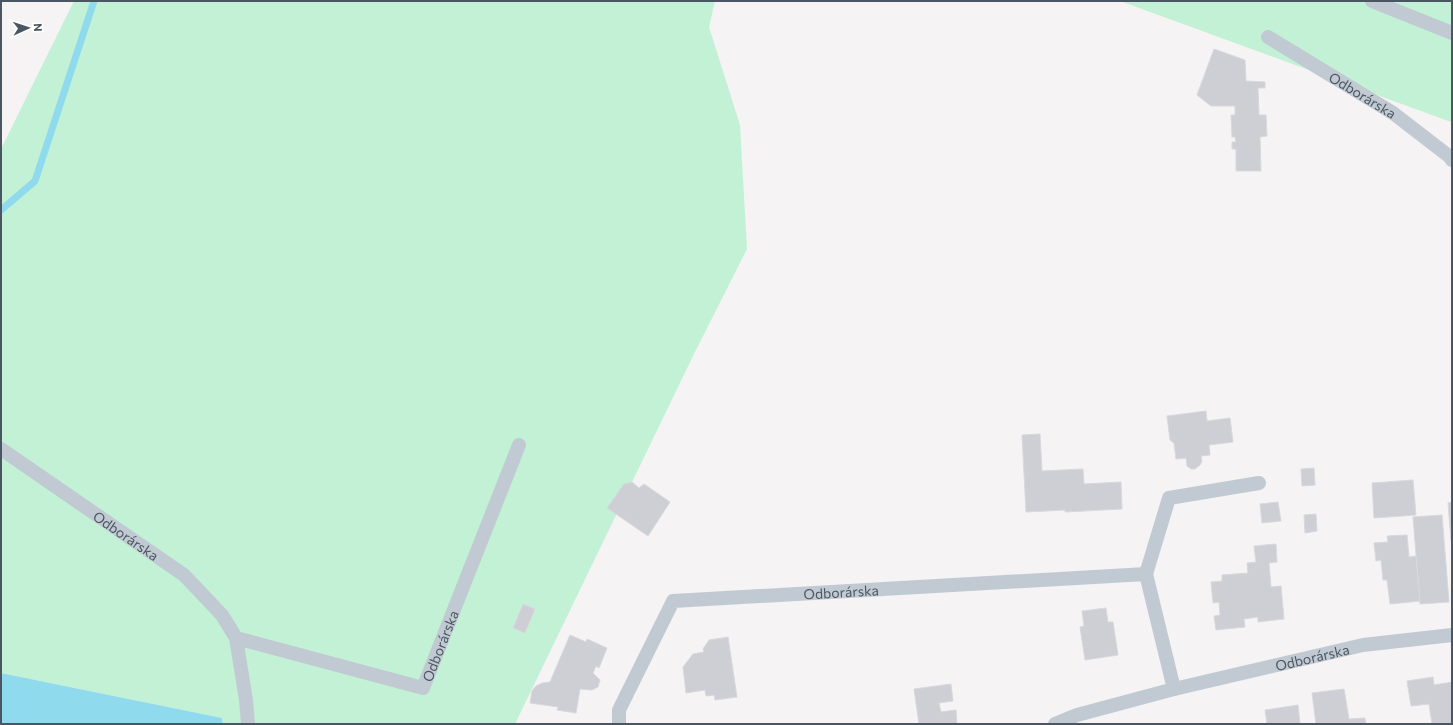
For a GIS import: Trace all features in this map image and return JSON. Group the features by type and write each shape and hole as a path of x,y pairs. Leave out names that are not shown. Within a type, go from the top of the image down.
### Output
{"lane":[{"path":"1372,1 1452,33"},
{"name":"Odborárska","path":"1268,37 1393,113 1452,160"},
{"name":"Odborárska","path":"236,638 423,688 519,445"},
{"name":"Odborárska","path":"1,449 184,575 222,615 236,638 246,700 248,724"},
{"path":"1174,689 1146,574 1169,498 1259,483"},
{"name":"Odborárska","path":"619,724 619,710 673,601 1146,574"},
{"name":"Odborárska","path":"1055,724 1077,716 1174,689 1363,645 1452,635"}],"green space":[{"path":"74,1 715,1 709,27 740,125 747,249 694,354 515,724 223,724 222,718 1,673 1,149"},
{"path":"1120,1 1452,1 1452,122 1451,122"}],"water":[{"path":"1,673 222,718 223,724 1,724"}],"building":[{"path":"1214,49 1245,60 1246,81 1265,82 1265,88 1258,88 1259,115 1266,115 1267,136 1260,137 1261,171 1236,171 1236,149 1232,149 1232,142 1236,142 1235,137 1232,137 1231,115 1235,115 1235,106 1211,106 1197,95"},
{"path":"1206,411 1207,421 1230,418 1233,442 1209,445 1210,455 1201,456 1202,461 1200,465 1195,469 1191,469 1187,466 1186,458 1176,459 1174,443 1170,440 1167,416"},
{"path":"1040,434 1042,471 1083,469 1084,484 1121,482 1122,509 1065,512 1065,510 1026,512 1022,435"},
{"path":"1314,468 1315,485 1302,486 1301,469"},
{"path":"1413,480 1416,515 1374,518 1372,483"},
{"path":"632,482 639,488 644,484 670,502 648,536 607,508 624,484"},
{"path":"1278,502 1281,521 1262,523 1260,504"},
{"path":"1452,502 1452,541 1451,541 1448,503"},
{"path":"1316,514 1317,531 1305,533 1304,515"},
{"path":"1442,515 1449,602 1420,604 1413,517"},
{"path":"1407,535 1409,557 1416,556 1420,601 1390,604 1387,580 1383,580 1381,560 1376,561 1374,543 1388,542 1387,536"},
{"path":"1276,544 1277,562 1269,563 1271,587 1281,586 1284,619 1258,622 1258,617 1244,619 1245,627 1216,630 1214,616 1220,615 1219,602 1213,603 1211,582 1222,581 1222,575 1248,573 1247,563 1256,562 1254,546"},
{"path":"523,604 535,609 525,633 513,628"},
{"path":"1106,608 1108,622 1113,622 1118,655 1085,660 1080,627 1084,626 1082,611"},
{"path":"570,635 586,642 587,639 607,648 599,668 596,666 593,673 600,680 598,687 592,690 580,689 576,713 557,710 558,707 530,703 532,691 536,686 542,683 550,682"},
{"path":"728,637 737,697 715,700 714,695 706,696 705,690 686,693 683,667 693,654 704,652 703,649 709,640"},
{"path":"1433,677 1434,685 1452,682 1452,724 1432,724 1429,704 1411,706 1407,681"},
{"path":"951,684 953,701 939,703 941,712 956,710 957,724 919,724 914,689"},
{"path":"1344,689 1349,719 1365,718 1366,724 1316,724 1312,693"},
{"path":"1298,705 1300,724 1267,724 1265,710"}],"waterway":[{"path":"1,210 35,181 94,1"}]}
